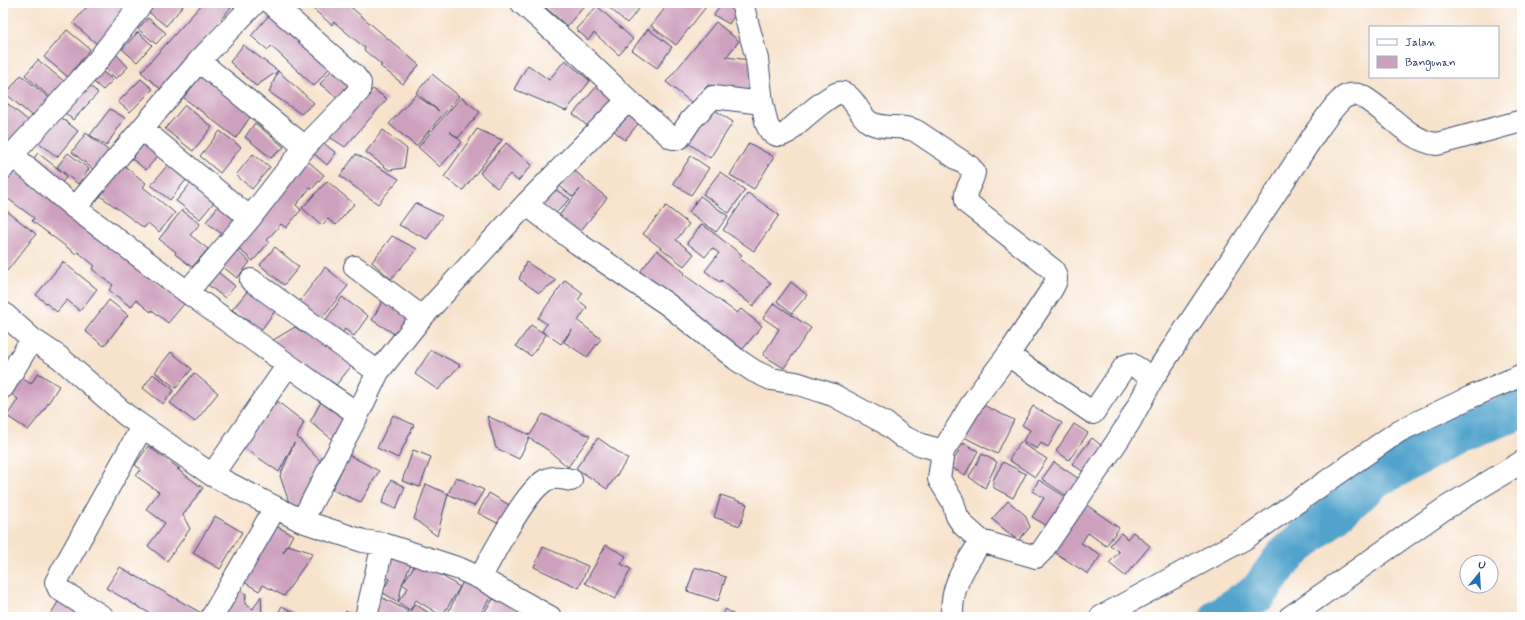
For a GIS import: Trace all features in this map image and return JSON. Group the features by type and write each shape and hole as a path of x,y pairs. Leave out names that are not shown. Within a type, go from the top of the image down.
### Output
{"street":[{"path":"142,3 95,64 8,162 75,208 187,292 358,414"},
{"path":"75,208 199,61 255,3"},
{"path":"187,292 250,218 305,146 359,91 360,83 354,75 271,3"},
{"path":"522,3 672,138 679,138 691,120 713,97 762,103"},
{"path":"742,3 757,59 762,103 767,125 771,132 777,135 782,135 838,93 847,95 866,120 878,126 909,128 916,131 972,170 973,176 965,194 967,203 1053,270 1057,276 1053,287 1008,355 974,400 943,451 939,479 954,502 957,516 981,541 1036,557 1042,551 1116,443 1130,421 1153,378 1318,129 1341,99 1351,94 1362,96 1411,133 1427,143 1437,144 1522,121"},
{"path":"199,61 305,146"},
{"path":"302,520 358,414 378,372 422,317 526,204 628,100"},
{"path":"142,129 250,218"},
{"path":"526,204 577,243 667,304 736,359 754,371 772,379 796,383 833,395 885,423 904,437 922,445 943,451"},
{"path":"355,267 422,317"},
{"path":"251,280 378,372"},
{"path":"3,313 32,339 59,357 126,415 212,475 275,508 302,520 363,541 383,544 460,569 480,578 550,617"},
{"path":"3,387 32,339"},
{"path":"1008,355 1093,413 1125,366 1131,364 1153,378"},
{"path":"212,475 288,365"},
{"path":"1101,617 1244,539 1399,431 1522,375"},
{"path":"103,617 59,589 56,582 142,427"},
{"path":"1290,617 1444,508 1522,462"},
{"path":"480,578 525,500 538,486 547,480 559,477 571,480"},
{"path":"212,617 275,508"},
{"path":"952,617 953,593 959,577 981,541"},
{"path":"366,617 383,544"}],"building":[{"path":"90,3 126,3 130,6 98,45 73,23"},
{"path":"150,3 179,3 183,6 166,26 145,9"},
{"path":"203,3 239,3 237,6 234,4 221,19 223,20 165,93 141,72"},
{"path":"306,3 346,3 419,65 403,84 380,66 382,65 364,50 365,48 334,22 332,25"},
{"path":"550,3 587,3 567,26 546,8"},
{"path":"604,3 643,3 643,4 627,23"},
{"path":"669,3 709,3 676,45 651,26"},
{"path":"722,3 742,4 729,24 714,15"},
{"path":"597,6 633,39 619,55 594,33 588,40 576,29"},
{"path":"271,13 332,65 314,86 271,46 268,50 251,36"},
{"path":"148,18 166,33 156,44 138,29"},
{"path":"716,22 739,41 726,57 757,61 753,91 708,85 692,103 666,82"},
{"path":"648,29 672,47 657,68 632,50"},
{"path":"67,30 90,49 68,77 44,57"},
{"path":"138,32 152,45 137,62 122,49"},
{"path":"243,45 278,71 256,86 230,62"},
{"path":"116,54 128,67 116,79 103,66"},
{"path":"38,60 65,82 51,98 25,75"},
{"path":"565,60 590,81 566,111 514,89 528,65 549,80"},
{"path":"335,66 352,80 337,98 320,84"},
{"path":"97,67 113,80 103,90 88,77"},
{"path":"278,71 314,103 301,114 269,92"},
{"path":"199,73 252,114 236,138 180,95"},
{"path":"432,74 459,96 416,146 389,124 415,95 439,111 416,93"},
{"path":"21,75 49,98 33,117 6,94"},
{"path":"141,79 153,89 130,112 118,102"},
{"path":"88,84 98,93 73,120 63,111"},
{"path":"598,85 615,101 591,129 573,114"},
{"path":"373,89 387,99 345,147 328,136"},
{"path":"461,97 480,112 458,138 449,131 462,142 440,167 418,147"},
{"path":"3,100 29,121 3,157"},
{"path":"629,102 645,115 625,140 609,127"},
{"path":"185,105 212,127 193,151 165,129"},
{"path":"709,106 733,122 710,158 685,141"},
{"path":"110,109 125,118 106,146 90,135"},
{"path":"58,115 78,131 57,157 37,141"},
{"path":"255,123 284,147 271,158 245,137"},
{"path":"477,129 502,140 463,190 444,177"},
{"path":"383,130 407,149 404,168 389,170 366,152"},
{"path":"220,131 241,147 220,173 200,156"},
{"path":"86,133 109,151 94,170 72,152"},
{"path":"147,140 161,152 146,170 132,159"},
{"path":"321,141 336,153 327,165 312,152"},
{"path":"506,143 532,165 518,181 510,174 497,188 480,173"},
{"path":"749,143 774,157 754,189 730,175"},
{"path":"38,153 67,176 57,189 28,166"},
{"path":"68,153 89,169 78,184 57,167"},
{"path":"253,154 270,167 252,189 236,175"},
{"path":"356,154 399,179 378,204 340,176"},
{"path":"691,156 709,168 691,195 673,183"},
{"path":"303,157 324,175 312,189 310,188 296,205 301,210 286,228 281,224 267,240 269,242 253,261 232,243"},
{"path":"171,161 190,175 170,200 151,185"},
{"path":"123,165 146,183 143,187 175,213 159,232 148,223 144,228 99,195"},
{"path":"570,167 607,198 578,234 558,217 580,189 573,197 556,183"},
{"path":"14,170 184,304 168,323 152,310 151,312 136,300 131,307 109,290 113,285 92,269 95,266 78,252 76,254 32,221 34,218 3,195 3,184"},
{"path":"720,172 745,190 729,213 703,194"},
{"path":"327,181 354,204 336,225 328,219 322,225 302,208"},
{"path":"191,183 215,201 200,219 176,201"},
{"path":"556,190 570,199 555,214 542,204"},
{"path":"748,193 779,215 754,251 723,230"},
{"path":"700,196 728,216 716,232 689,212"},
{"path":"223,200 240,212 222,234 206,222"},
{"path":"415,203 442,216 427,239 399,225"},
{"path":"666,206 689,224 676,240 694,254 684,266 643,234"},
{"path":"3,208 36,234 7,271 3,267"},
{"path":"182,210 200,224 190,235 208,249 192,267 159,239"},
{"path":"702,224 742,255 739,258 771,283 753,306 721,280 721,283 705,271 719,253 712,248 705,257 687,243"},
{"path":"392,236 417,249 391,279 372,262"},
{"path":"232,247 250,262 237,278 218,263"},
{"path":"275,247 299,267 284,285 260,265"},
{"path":"657,250 685,273 683,274 737,313 741,309 762,326 737,356 639,273"},
{"path":"63,262 97,289 80,311 67,300 57,312 36,295"},
{"path":"526,262 556,281 539,293 519,279"},
{"path":"325,267 348,286 319,321 296,306"},
{"path":"213,268 235,286 225,298 203,281"},
{"path":"565,280 583,293 578,300 587,307 578,321 601,339 587,357 564,342 572,329 561,344 542,331 547,324 538,318"},
{"path":"791,282 807,295 792,313 777,301"},
{"path":"250,288 280,304 262,329 232,310"},
{"path":"342,297 368,316 354,336 345,329 342,333 325,321"},
{"path":"109,300 128,315 104,346 85,331"},
{"path":"383,300 411,320 401,338 372,320"},
{"path":"774,303 811,328 784,368 763,355 779,329 763,318"},
{"path":"531,325 546,335 531,356 516,346"},
{"path":"295,327 353,364 336,385 270,342"},
{"path":"431,350 460,365 438,390 415,374"},
{"path":"171,352 192,369 176,388 155,372"},
{"path":"38,373 59,386 42,413 28,430 7,416 18,399 10,393 20,377 31,384"},
{"path":"194,373 218,393 195,422 170,403"},
{"path":"153,374 174,390 163,404 143,388"},
{"path":"273,398 304,422 297,437 325,466 303,507 292,511 280,476 294,443 279,472 240,445"},
{"path":"321,402 346,413 332,439 310,422"},
{"path":"981,404 1014,420 997,454 964,437"},
{"path":"1033,406 1062,423 1048,447 1041,443 1037,449 1023,441 1030,430 1022,425"},
{"path":"543,414 590,436 568,467 548,450 529,438 519,459 496,448 487,416 530,435"},
{"path":"393,415 414,425 398,458 377,448"},
{"path":"1074,424 1088,433 1069,460 1056,451"},
{"path":"598,438 628,459 607,489 576,468"},
{"path":"1092,438 1107,450 1088,475 1072,464"},
{"path":"1020,442 1047,459 1035,477 1009,460"},
{"path":"963,443 978,451 965,475 950,467"},
{"path":"148,446 203,488 183,515 190,529 167,561 148,546 165,523 146,509 159,492 136,476 141,469 135,465"},
{"path":"413,450 431,457 420,487 402,481"},
{"path":"982,454 997,462 985,488 969,477"},
{"path":"349,455 379,471 361,502 332,490"},
{"path":"1003,462 1026,474 1013,498 994,488 993,480"},
{"path":"1054,462 1085,483 1073,500 1042,479"},
{"path":"456,477 484,490 474,506 448,494"},
{"path":"391,480 405,487 396,509 382,503"},
{"path":"1039,480 1072,501 1054,530 1032,517 1044,498 1032,491"},
{"path":"426,484 448,494 437,536 414,519"},
{"path":"489,493 511,506 501,525 478,513"},
{"path":"721,495 747,504 740,526 714,517"},
{"path":"1008,501 1025,515 1030,527 1018,541 992,519"},
{"path":"1081,501 1119,528 1106,546 1088,533 1081,543 1101,555 1088,574 1048,548"},
{"path":"215,516 242,532 220,569 193,553"},
{"path":"274,525 293,535 283,553 288,545 313,553 284,596 263,585 259,591 239,579"},
{"path":"1133,532 1150,546 1125,576 1109,563 1119,552 1110,545 1121,533 1127,539"},
{"path":"606,545 626,556 621,564 631,569 615,599 585,583"},
{"path":"543,547 588,566 579,588 534,567"},
{"path":"386,552 411,563 403,583 418,561 460,587 442,616 416,600 410,610 382,592 390,579 378,573","holes":["402,585 408,588 398,602"]},
{"path":"120,567 203,614 202,617 156,617 106,588"},
{"path":"695,567 726,577 718,601 687,591"},
{"path":"465,577 491,596 479,617 454,617 448,613"},
{"path":"237,589 246,594 245,604 253,609 261,596 262,617 242,617 237,614 235,617 219,617"},
{"path":"62,595 83,608 78,617 49,617"},
{"path":"381,597 408,611 404,617 370,617"},
{"path":"493,599 527,613 525,617 481,617"},
{"path":"415,604 435,617 407,617"},
{"path":"282,606 302,617 276,617"},
{"path":"726,609 737,617 721,617"},
{"path":"346,611 362,617 344,617"}],"waterway":[{"path":"1220,617 1259,592 1284,557 1373,480 1463,431 1522,409"}]}
